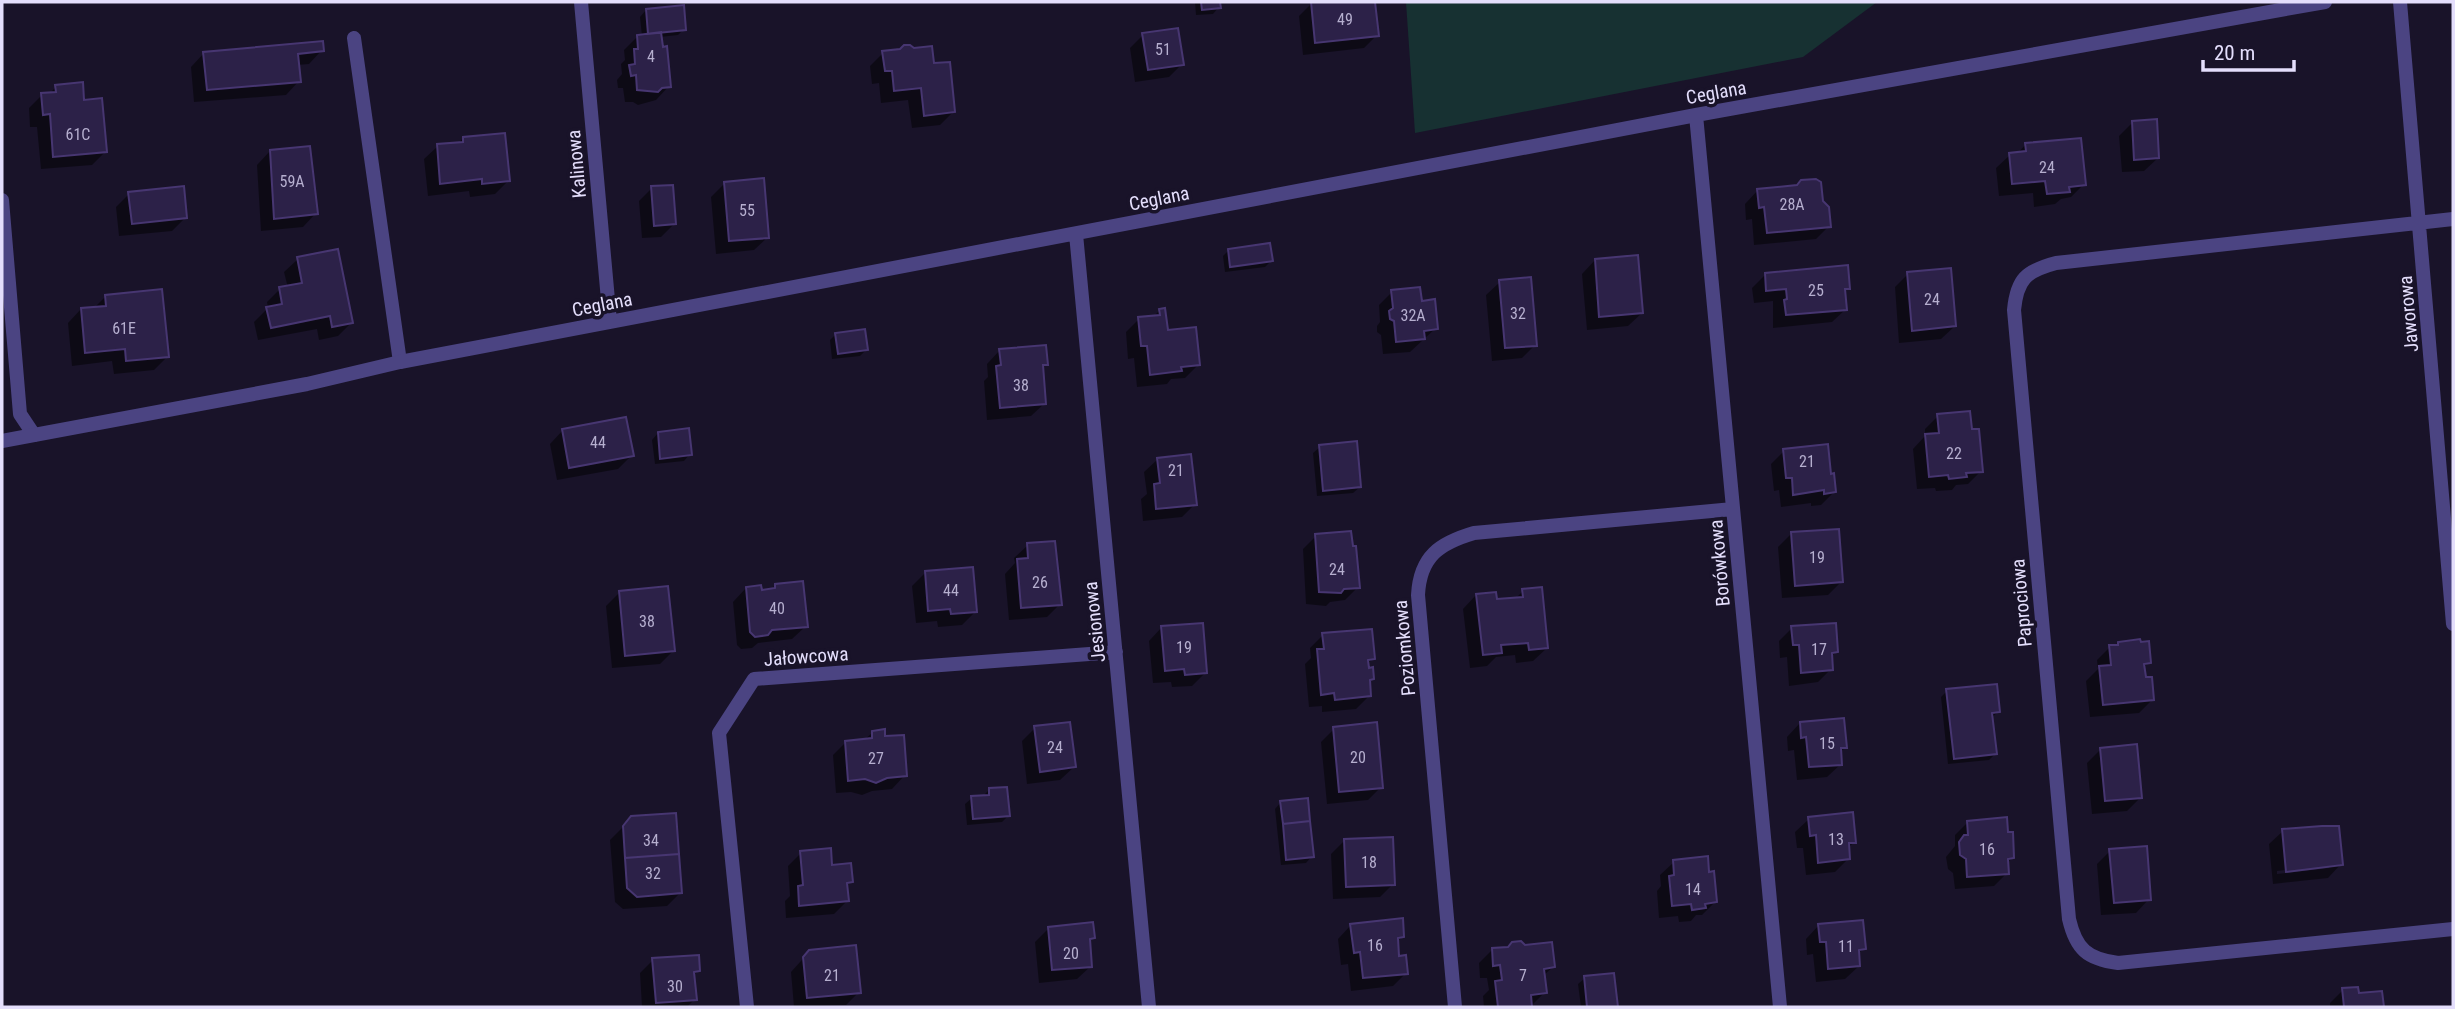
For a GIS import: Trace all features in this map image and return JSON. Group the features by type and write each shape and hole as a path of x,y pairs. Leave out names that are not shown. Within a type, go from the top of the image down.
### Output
{"street":[{"name":"Kalinowa","path":"581,2 610,322"},
{"name":"Ceglana","path":"2,442 307,384 400,362 1696,115 2325,2"},
{"name":"Jaworowa","path":"2400,2 2453,624"},
{"path":"354,38 400,362"},
{"name":"Borówkowa","path":"1696,115 1780,1007"},
{"path":"2,200 20,414 34,435"},
{"name":"Paprociowa","path":"2453,219 2056,263 2037,268 2024,278 2016,292 2014,310 2073,938 2082,950 2098,961 2118,963 2453,929"},
{"name":"Jesionowa","path":"1076,234 1149,1007"},
{"name":"Poziomkowa","path":"1455,1007 1418,595 1419,580 1426,563 1443,544 1474,533 1733,509"},
{"name":"Jałowcowa","path":"747,1007 719,733 754,679 1116,652"}],"green space":[{"path":"1406,2 1877,2 1803,57 1415,133"}],"building":[{"path":"1201,2 1220,2 1221,8 1202,10"},
{"path":"1311,2 1375,2 1379,36 1315,43"},
{"path":"684,5 686,30 648,34 646,9"},
{"path":"1178,28 1184,65 1148,70 1142,33"},
{"path":"661,32 663,47 667,46 671,87 662,88 658,92 637,90 636,75 631,76 629,65 635,64 637,35"},
{"path":"323,41 324,51 298,54 301,82 207,90 203,52"},
{"path":"904,45 914,48 932,46 934,63 950,62 955,112 924,116 921,88 894,91 892,71 885,71 882,51 900,49"},
{"path":"83,82 84,100 102,98 107,152 53,157 50,114 43,115 41,93 56,92 55,85"},
{"path":"2157,119 2159,158 2134,160 2132,121"},
{"path":"505,133 510,181 482,184 482,179 440,184 437,144 463,142 463,137"},
{"path":"2081,138 2086,185 2069,187 2070,192 2047,194 2045,181 2012,184 2009,153 2026,151 2025,143"},
{"path":"310,146 318,214 274,219 270,150"},
{"path":"764,178 769,238 729,241 724,182"},
{"path":"1816,179 1821,182 1823,201 1829,207 1831,227 1767,233 1764,207 1759,208 1757,189 1797,185 1801,180"},
{"path":"673,185 676,224 654,226 651,186"},
{"path":"184,186 187,218 132,224 128,192"},
{"path":"1270,243 1273,261 1230,267 1228,249"},
{"path":"338,249 353,323 332,327 330,316 271,328 266,307 282,304 279,287 302,283 297,257"},
{"path":"1638,255 1643,313 1599,317 1595,259"},
{"path":"1848,265 1850,289 1845,289 1847,310 1786,315 1786,289 1766,291 1765,273"},
{"path":"1951,268 1956,326 1912,331 1907,272"},
{"path":"1531,277 1537,346 1505,348 1499,280"},
{"path":"1420,287 1422,301 1435,299 1438,329 1424,331 1425,339 1396,342 1394,321 1390,319 1389,311 1393,308 1391,290"},
{"path":"162,289 169,357 126,361 125,349 85,353 81,308 106,306 105,295"},
{"path":"1165,308 1168,330 1196,327 1200,365 1181,367 1182,371 1150,375 1147,346 1141,346 1138,317 1160,315 1159,309"},
{"path":"865,329 868,350 838,354 835,333"},
{"path":"1046,345 1048,365 1043,365 1046,404 1000,408 996,366 1001,365 999,349"},
{"path":"1970,411 1972,429 1979,429 1983,472 1966,473 1967,477 1949,479 1948,475 1929,477 1925,434 1939,433 1937,414"},
{"path":"626,417 634,456 569,468 562,429"},
{"path":"689,428 692,455 660,459 658,432"},
{"path":"1357,441 1361,487 1323,491 1319,445"},
{"path":"1828,444 1836,492 1824,494 1824,490 1793,495 1792,478 1786,478 1783,449"},
{"path":"1191,454 1197,505 1156,509 1154,484 1160,483 1157,458"},
{"path":"1839,529 1843,582 1795,586 1791,532"},
{"path":"1351,531 1353,546 1356,546 1360,588 1344,589 1341,593 1319,592 1315,534"},
{"path":"1055,541 1062,605 1021,608 1017,559 1028,558 1027,543"},
{"path":"973,567 977,612 951,614 950,609 928,611 925,571"},
{"path":"803,581 808,627 772,630 768,635 755,637 750,632 746,587 761,585 762,590 775,588 775,584"},
{"path":"668,586 675,651 625,656 619,591"},
{"path":"1542,587 1548,648 1529,650 1528,643 1501,645 1502,653 1483,655 1476,594 1496,592 1497,599 1523,597 1522,589"},
{"path":"1203,623 1207,673 1185,675 1184,669 1165,671 1161,626"},
{"path":"1836,623 1838,652 1832,653 1833,670 1801,673 1799,645 1793,645 1791,626"},
{"path":"1372,629 1375,659 1368,660 1369,668 1373,667 1374,679 1370,680 1371,696 1335,700 1334,693 1321,695 1317,649 1324,649 1322,633"},
{"path":"2140,639 2141,642 2149,641 2151,663 2144,664 2146,677 2152,677 2154,700 2103,705 2099,666 2111,665 2109,645"},
{"path":"1997,684 2000,712 1992,713 1997,754 1954,759 1946,689"},
{"path":"1844,718 1847,748 1841,748 1842,765 1809,767 1806,737 1801,738 1800,722"},
{"path":"1070,722 1076,767 1040,772 1034,726"},
{"path":"1377,722 1383,788 1339,792 1333,727"},
{"path":"885,729 885,736 904,735 907,776 887,778 876,783 865,779 848,781 845,741 872,738 872,731"},
{"path":"2137,744 2142,798 2105,801 2100,748"},
{"path":"1007,787 1010,816 973,819 971,796 989,795 989,788"},
{"path":"1308,798 1310,821 1283,824 1280,801"},
{"path":"1853,812 1856,843 1849,843 1850,859 1818,863 1816,835 1810,836 1808,817"},
{"path":"676,813 679,854 625,858 623,826 631,816"},
{"path":"2007,817 2008,832 2013,832 2014,858 2008,859 2009,874 1967,877 1966,859 1960,855 1959,842 1964,835 1968,835 1967,821"},
{"path":"1310,821 1314,857 1286,860 1283,824"},
{"path":"2339,826 2343,865 2286,872 2282,829"},
{"path":"1393,837 1395,885 1346,887 1344,839"},
{"path":"2147,846 2151,900 2114,903 2109,849"},
{"path":"831,848 832,865 851,863 853,882 847,883 849,901 799,906 798,886 803,885 800,851"},
{"path":"679,854 682,893 637,897 627,888 625,858"},
{"path":"1708,856 1709,872 1714,871 1717,902 1705,904 1706,908 1692,910 1691,904 1672,906 1669,876 1674,875 1673,860"},
{"path":"1403,918 1404,937 1398,938 1399,956 1406,955 1408,974 1363,978 1360,952 1354,953 1350,924"},
{"path":"1863,920 1866,949 1859,950 1860,966 1828,969 1826,942 1820,942 1818,924"},
{"path":"1093,922 1095,938 1090,939 1092,967 1052,970 1048,927"},
{"path":"1521,941 1525,945 1552,942 1555,967 1544,969 1547,993 1531,995 1532,1007 1498,1007 1495,981 1502,980 1500,965 1493,966 1492,948 1508,947 1512,942"},
{"path":"856,945 861,993 807,998 803,957 809,950"},
{"path":"699,955 700,971 694,972 697,1000 656,1003 652,958"},
{"path":"1614,973 1618,1007 1587,1007 1584,976"},
{"path":"2358,987 2359,993 2382,991 2384,1007 2344,1007 2342,988"}]}
